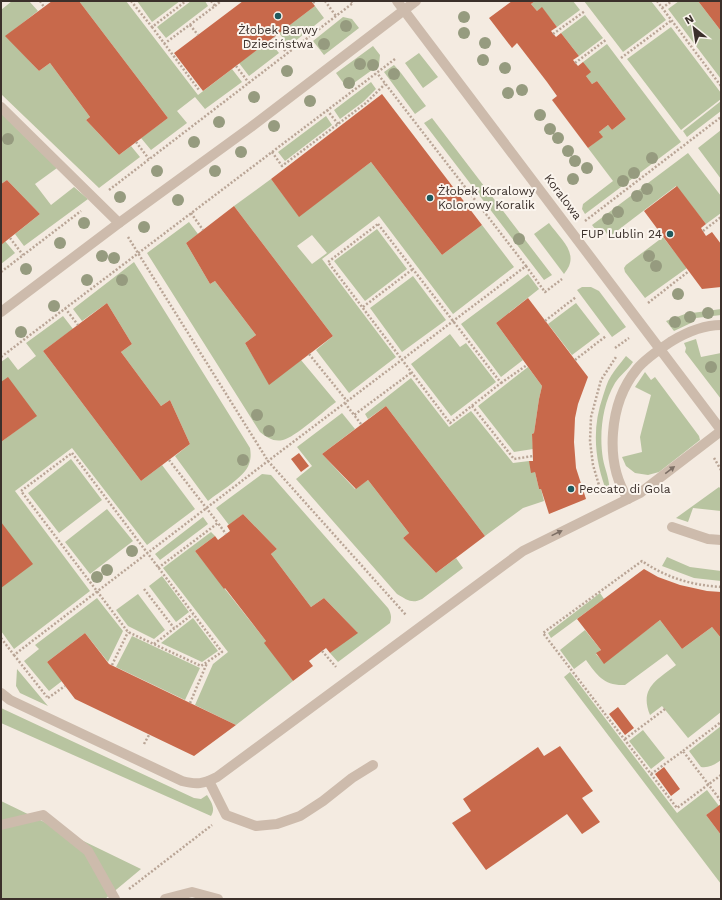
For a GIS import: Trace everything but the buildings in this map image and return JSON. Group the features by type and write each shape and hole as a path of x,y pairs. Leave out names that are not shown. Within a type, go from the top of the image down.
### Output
{"street":[{"name":"Koralowa","path":"397,1 721,430"},
{"path":"1,312 119,223 251,127 416,1"},
{"path":"1,107 119,223"},
{"path":"628,499 622,490 615,466 613,442 616,414 627,384 637,369 660,348 681,335 694,330 721,325"},
{"path":"1,693 10,700 182,781 200,784 209,781 217,777 523,551 640,493 721,430"},
{"path":"672,527 708,539 721,540"},
{"path":"209,781 226,814 256,826 277,824 300,816 323,801 352,778 373,765"},
{"path":"1,825 43,815 88,852 115,899"},
{"path":"165,899 192,892 218,899"}],"path":[{"path":"40,1 44,7"},
{"path":"131,1 199,90"},
{"path":"152,27 186,1"},
{"path":"211,1 215,6"},
{"path":"164,44 221,1"},
{"path":"325,1 336,16"},
{"path":"657,1 721,86"},
{"path":"662,8 672,1"},
{"path":"1,272 353,2"},
{"path":"553,34 585,11"},
{"path":"621,58 672,20"},
{"path":"190,25 198,35"},
{"path":"274,37 287,53"},
{"path":"576,63 607,40"},
{"path":"1,357 395,58"},
{"path":"236,66 248,83"},
{"path":"377,73 545,292 562,279"},
{"path":"272,152 282,166 366,103 386,84"},
{"path":"327,110 338,124"},
{"path":"582,223 721,117"},
{"path":"136,142 149,159"},
{"path":"191,213 203,230"},
{"path":"703,231 721,217"},
{"path":"119,223 268,461 407,617"},
{"path":"501,383 378,224 328,262 450,423 526,364"},
{"path":"10,238 24,255"},
{"path":"14,655 146,553 526,266"},
{"path":"362,307 413,270"},
{"path":"646,305 689,271"},
{"path":"545,321 576,297"},
{"path":"65,308 78,325"},
{"path":"575,360 606,336"},
{"path":"309,354 361,424"},
{"path":"602,494 593,465 590,441 591,417 601,380 616,357"},
{"path":"354,415 412,372"},
{"path":"472,406 514,459 533,456"},
{"path":"72,454 146,553 222,652 201,666 128,632 21,491 72,454"},
{"path":"169,460 226,534"},
{"path":"158,568 218,523"},
{"path":"721,587 684,582 655,570 642,561 543,633 677,808 721,775"},
{"path":"144,589 174,628"},
{"path":"154,644 193,614"},
{"path":"112,665 128,632"},
{"path":"1,638 50,702"},
{"path":"322,651 337,669"},
{"path":"190,703 208,661"},
{"path":"48,699 65,686"},
{"path":"625,739 665,709"},
{"path":"652,774 721,722"},
{"path":"142,748 149,735"},
{"path":"683,751 721,801"},
{"path":"128,890 226,814"}],"green space":[{"path":"12,1 29,1 38,11 6,36 39,71 50,63 90,117 86,120 119,155 131,146 140,157 99,188 1,94 1,10"},
{"path":"79,1 126,1 198,95 232,69 242,82 205,109 195,97 177,111 187,123 151,150 141,138 168,118"},
{"path":"137,1 180,1 152,22"},
{"path":"191,1 205,1 208,6 166,38 157,27"},
{"path":"535,1 573,1 580,10 557,27 542,8 537,11 531,4"},
{"path":"584,1 651,1 666,20 623,52"},
{"path":"679,1 698,1 721,31 721,79 668,9"},
{"path":"315,6 324,18 289,46 279,33"},
{"path":"585,15 603,38 579,56 561,33"},
{"path":"343,17 352,19 359,28 324,55 313,41"},
{"path":"671,27 721,93 721,99 681,130 627,59"},
{"path":"269,41 279,53 249,76 239,63"},
{"path":"607,44 681,142 585,214 582,209 583,204 613,181 588,148 602,137 599,132 608,125 612,130 626,119 597,81 592,84 586,76 583,62"},
{"path":"373,46 380,55 379,65 347,88 336,73"},
{"path":"419,53 438,77 423,88 405,63"},
{"path":"394,65 426,106 415,114 384,72"},
{"path":"371,82 376,89 363,102 340,119 334,110"},
{"path":"721,101 721,111 687,137 683,131"},
{"path":"1,113 57,168 35,184 51,205 74,187 88,199 24,246 15,234 40,214 7,180 1,184"},
{"path":"326,116 332,125 285,161 278,152"},
{"path":"432,118 552,275 544,280 424,123"},
{"path":"721,130 721,179 698,148"},
{"path":"688,153 721,196 721,213 706,224 676,186 609,237 605,231 599,234 592,225"},
{"path":"371,162 442,255 482,225 514,267 453,314 379,216 322,259 396,357 349,393 316,350 333,336 234,206 271,179 299,216","holes":["312,235 327,253 312,264 297,246"]},
{"path":"189,222 198,234 186,243 210,284 215,281 256,335 245,343 269,384 301,360 336,402 288,438 283,440 274,440 268,438 260,432 147,253"},
{"path":"549,223 564,241 570,254 571,260 569,267 564,274 534,234"},
{"path":"377,229 407,269 365,301 334,261"},
{"path":"663,237 687,268 645,298 625,272 624,268"},
{"path":"5,241 15,253 1,264 1,245"},
{"path":"134,262 250,448 251,454 247,469 231,484 208,501 175,456 190,444 170,400 161,406 121,352 132,344 107,303 82,321 73,309"},
{"path":"528,274 539,289 496,323 523,360 501,377 461,324"},
{"path":"413,276 446,320 402,352 370,308"},
{"path":"582,287 591,287 599,291 626,327 612,337 577,290"},
{"path":"576,303 600,334 572,355 548,324"},
{"path":"721,309 721,315 696,318 691,323 674,331 666,321 685,314"},
{"path":"63,316 73,329 43,351 141,481 162,465 195,509 147,545 72,448 15,491 90,591 14,649 1,631 1,442 36,416 1,382 1,362 8,357 18,370 36,356 26,343"},
{"path":"450,334 460,347 466,343 496,382 451,416 411,364"},
{"path":"696,339 701,357 721,353 721,399 685,352 686,348 684,343"},
{"path":"626,356 633,362 615,383 604,410 601,440 604,464 609,482 608,495 600,471 596,446 597,421 599,409 608,381"},
{"path":"528,367 542,386 534,433 532,434 533,449 514,452 478,406"},
{"path":"645,372 651,380 655,377 699,436 700,440 659,472 648,475 635,473 626,466 622,457 642,452 640,437 651,395 635,387"},
{"path":"411,378 449,427 471,411 513,463 529,461 535,472 539,489 541,489 544,501 523,508 485,536 386,406 368,419 365,414"},
{"path":"342,413 355,429 322,454 355,489 368,480 409,533 403,538 436,573 456,558 463,568 422,599 415,601 407,600 397,594 296,479 312,466 297,447"},
{"path":"71,459 102,500 59,533 28,493"},
{"path":"262,474 271,475 390,612 390,623 338,662 330,653 357,632 324,598 311,607 271,554 277,549 243,514 229,525 216,508"},
{"path":"719,487 721,489 721,511 693,508 688,522 676,518"},
{"path":"107,509 133,541 90,574 65,542"},
{"path":"203,517 208,524 160,560 155,554"},
{"path":"211,532 215,536 195,551 266,641 265,643 293,681 236,725 195,705 213,664 228,652 163,568"},
{"path":"667,557 690,567 721,571 721,581 694,578 662,566"},
{"path":"162,576 189,612 176,622 149,586"},
{"path":"600,593 604,599 551,638 548,633"},
{"path":"138,594 165,630 154,639 128,626 116,610"},
{"path":"97,598 123,631 108,662 85,633 47,662 62,681 49,691 24,661 39,649 35,645"},
{"path":"193,618 218,651 202,662 161,643"},
{"path":"660,620 682,649 712,627 721,638 721,712 688,738 662,706 650,715 647,706 648,691 662,675 676,665 667,654 625,685 618,685 606,681 598,675 586,660 574,669 560,650 585,630 601,650 596,654 604,663"},
{"path":"132,636 200,668 185,700 116,667"},
{"path":"17,669 48,706 20,693 16,686"},
{"path":"570,672 677,813 707,790 719,806 706,815 721,835 721,884 564,677"},
{"path":"1,708 194,798 201,799 207,795 213,808 211,816 1,723"},
{"path":"721,726 721,760 711,766 701,767 689,751"},
{"path":"643,730 665,758 651,769 629,741"},
{"path":"1,801 141,869 105,899 1,899"}],"place":[{"name":"Żłobek Barwy Dzieciństwa","path":"278,16"},
{"name":"Żłobek Koralowy Kolorowy Koralik","path":"430,198"},
{"name":"FUP Lublin 24","path":"670,234"},
{"name":"Peccato di Gola","path":"571,489"}]}
